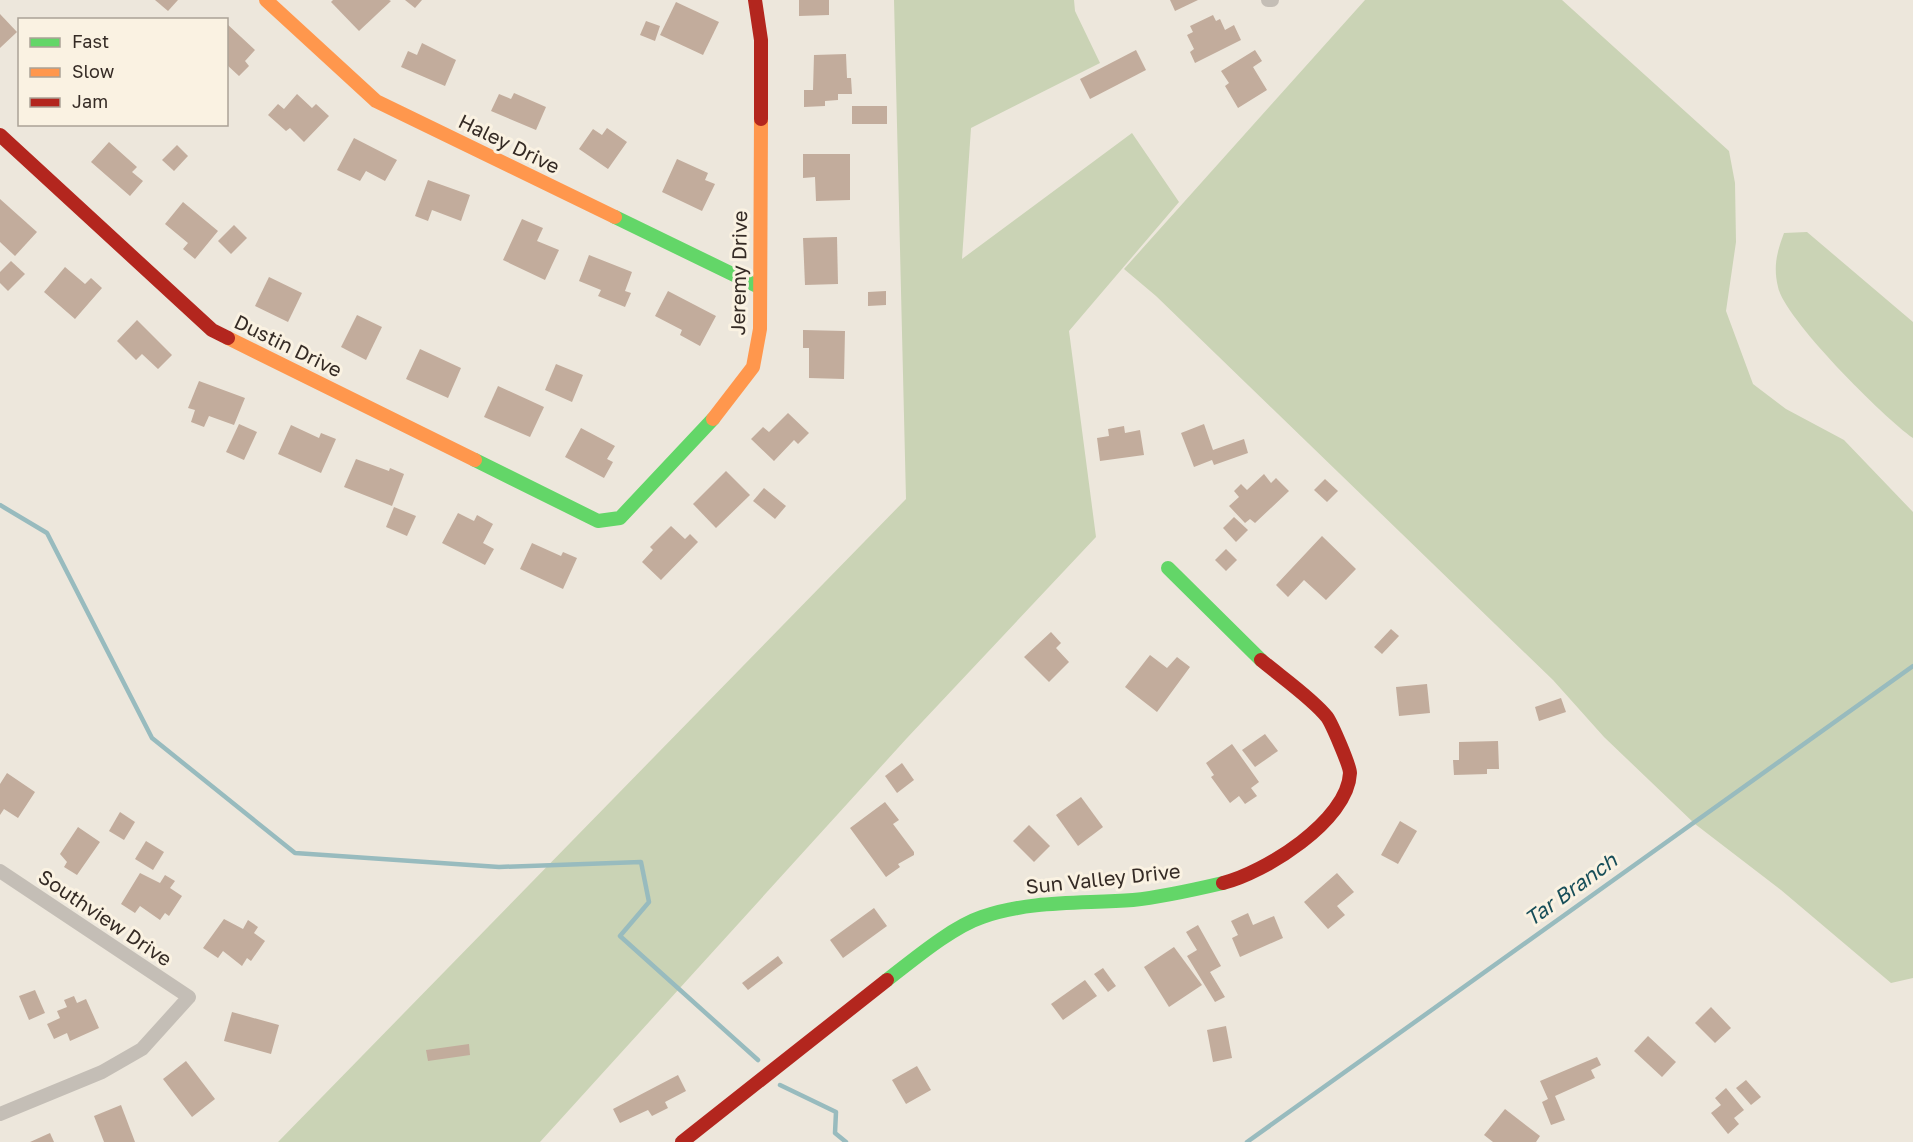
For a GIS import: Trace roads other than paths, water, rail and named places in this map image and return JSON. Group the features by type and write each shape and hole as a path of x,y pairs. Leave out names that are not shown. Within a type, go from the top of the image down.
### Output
{"street":[{"name":"Haley Drive","path":"266,0 376,100 759,287"},
{"name":"Jeremy Drive","path":"606,521 620,518 637,502 720,411 753,367 760,329 761,40 755,0"},
{"name":"Dustin Drive","path":"0,135 212,330 598,521 606,521"},
{"name":"Sun Valley Drive","path":"682,1142 927,949 981,917 1039,904 1133,900 1176,894 1230,881 1282,857 1320,827 1342,797 1350,772 1328,718 1244,645 1168,568"},
{"name":"Southview Drive","path":"0,871 189,997 169,1023 142,1049 102,1072 0,1114"}],"waterway":[{"path":"0,505 47,533 152,738 295,853 499,867 641,862 649,902 620,936 758,1060"},
{"name":"Tar Branch","path":"1247,1142 1913,666"},
{"path":"780,1085 836,1112 835,1133 846,1142"}]}
